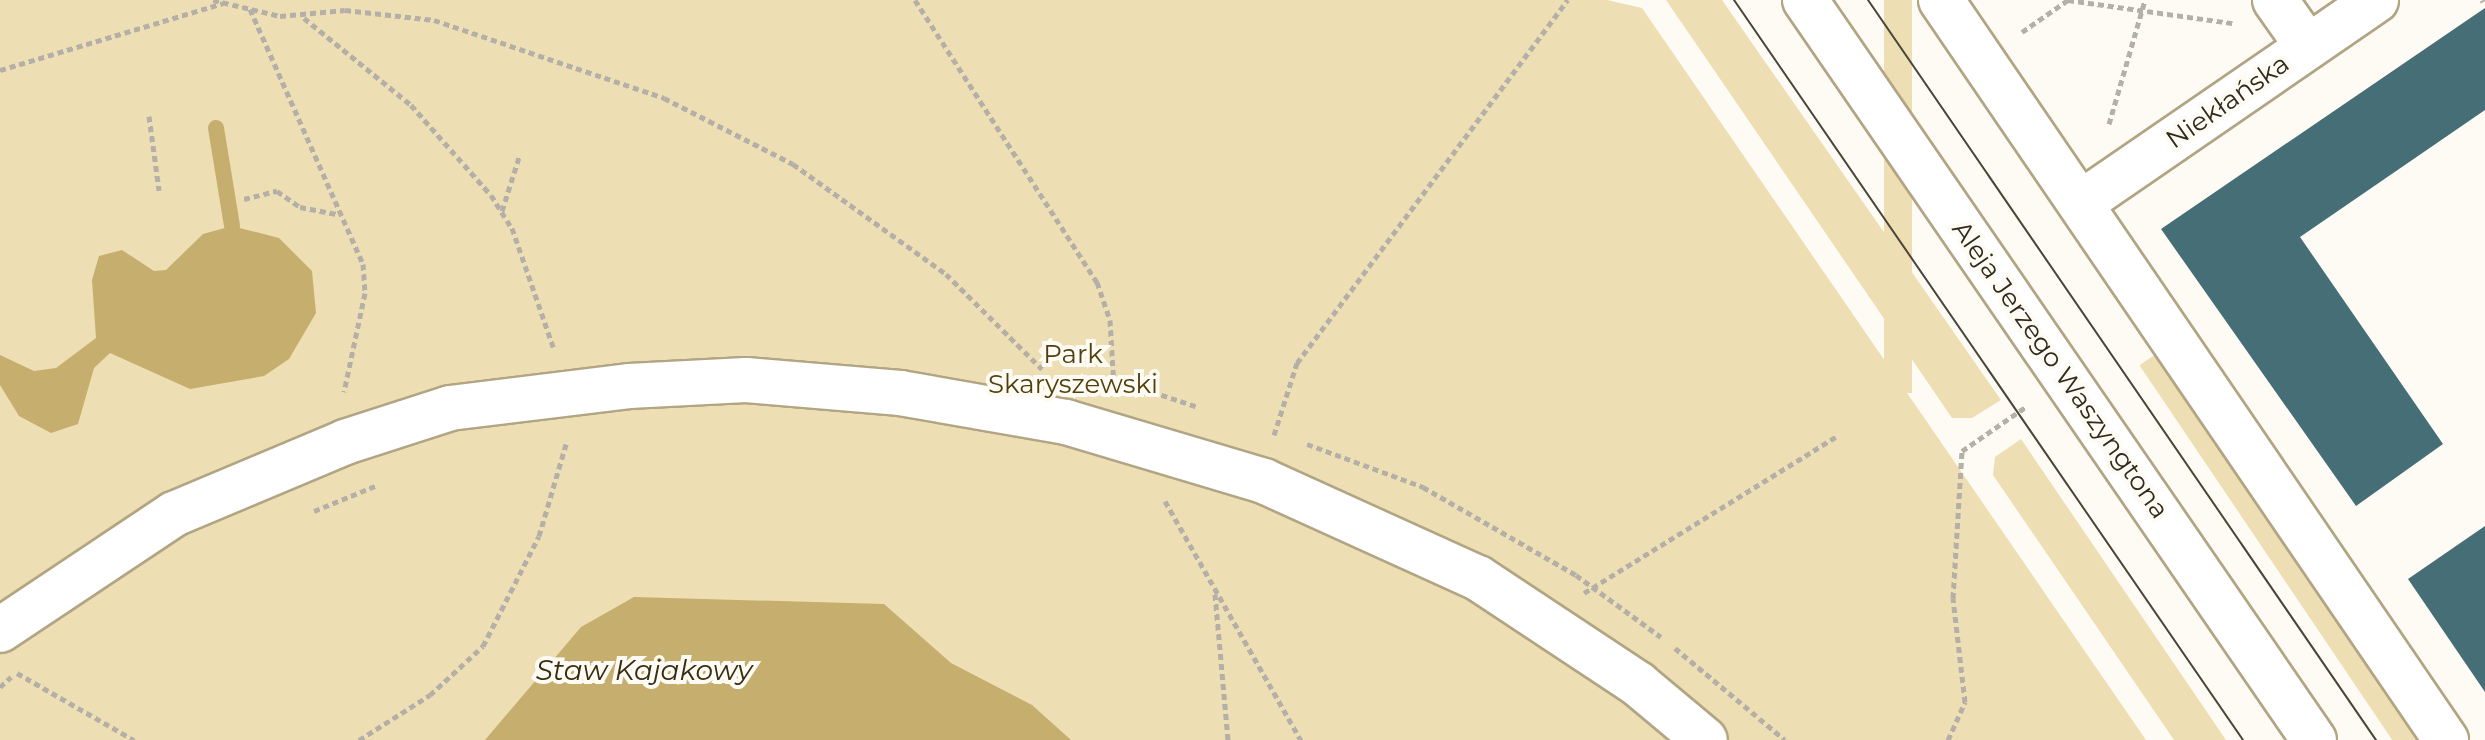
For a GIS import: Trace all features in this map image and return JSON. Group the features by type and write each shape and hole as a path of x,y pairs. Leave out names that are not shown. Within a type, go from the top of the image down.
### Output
{"street":[{"name":"Aleja Jerzego Waszyngtona","path":"1805,0 2314,740"},
{"path":"1941,0 2446,740"},
{"name":"Niekłańska","path":"2081,203 2293,26 2376,0"},
{"path":"4,647 174,514 345,442 450,408 564,393 746,380 900,393 1066,422 1264,481 1478,578 1549,622 1705,740"}],"path":[{"path":"213,0 304,17 345,10 434,20 557,59 664,98 793,164 946,274 1056,383 1066,422"},
{"path":"343,0 345,10"},
{"path":"915,0 1097,282 1110,320 1118,435"},
{"path":"1264,481 1277,408 1297,363 1568,0"},
{"path":"2019,34 2068,0 2142,11 2293,26"},
{"path":"2103,142 2145,0"},
{"path":"0,70 224,3"},
{"path":"250,9 337,215 363,264 365,293 347,350 345,442 352,497"},
{"path":"304,17 411,105 502,212 527,266 564,393 567,442 539,536 483,646 430,695 359,740"},
{"path":"149,116 159,190"},
{"path":"502,212 519,157"},
{"path":"244,199 277,191 300,207 337,215"},
{"path":"1549,622 1607,573 1837,436"},
{"path":"552,444 581,440"},
{"path":"1948,740 1965,702 1953,598 1962,451"},
{"path":"304,514 388,480"},
{"path":"1173,496 1160,491 1301,740"},
{"path":"1215,591 1228,740"},
{"path":"4,647 16,672 134,740"},
{"path":"0,687 28,663"}],"green space":[{"name":"Park Skaryszewski","path":"0,0 1607,0 1642,8 2146,740 0,740"},
{"path":"1666,0 1722,0 2001,400 1972,418 1952,418"},
{"path":"1884,0 1912,0 1912,393 1884,393"},
{"path":"2156,354 2416,740 2392,740 2139,365"},
{"path":"2021,439 2226,740 2174,740 1993,475 1995,457"}],"water":[{"path":"232,226 279,238 312,271 316,313 289,359 264,376 190,389 110,353 94,368 78,424 51,433 19,416 0,385 0,355 34,371 56,368 96,338 92,280 99,256 122,250 154,271 166,270 203,234"},
{"name":"Staw Kajakowy","path":"634,597 884,604 951,663 1032,705 1071,740 485,740 581,627"}],"building":[{"path":"2485,8 2485,110 2300,237 2443,444 2356,506 2161,229"},
{"path":"2485,526 2485,692 2408,579"}],"waterway":[{"path":"216,128 232,226"}],"tram line":[{"path":"1734,0 2243,740"},
{"path":"1868,0 2376,740"}]}
